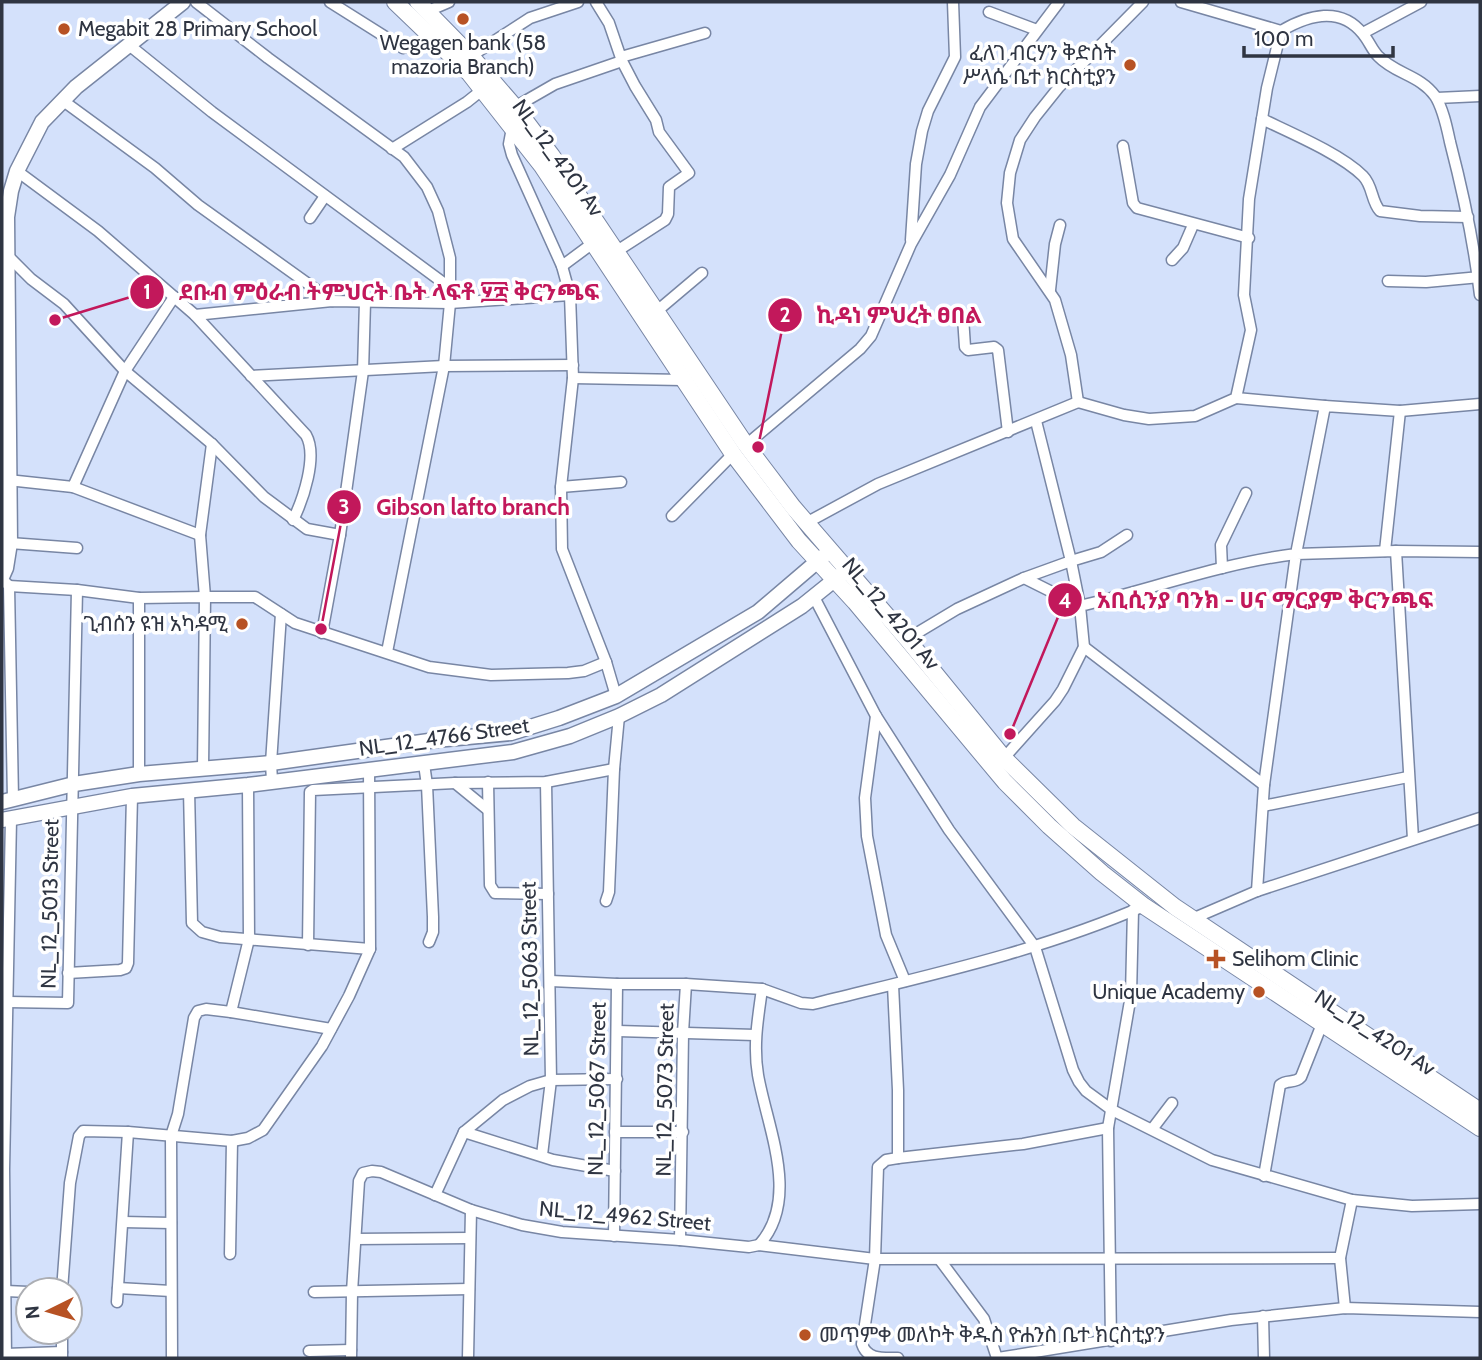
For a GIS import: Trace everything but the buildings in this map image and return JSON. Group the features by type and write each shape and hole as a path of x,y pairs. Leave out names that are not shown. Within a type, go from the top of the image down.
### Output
{"main road":[{"name":"NL_12_4201 Av","path":"395,2 469,73 542,166 683,380 740,450 806,523 825,556 1005,782 1139,908 1480,1128"},
{"name":"NL_12_4201 Av","path":"423,7 471,56 552,156 657,311 785,523 825,556"},
{"name":"NL_12_4201 Av","path":"841,575 907,639 1004,758 1073,826 1112,859 1192,919 1480,1111"}],"street":[{"path":"8,801 4,580 9,543 5,414 6,190 42,122 62,100 183,2"},
{"path":"196,2 404,157 427,187 439,211 450,258 450,303 444,366 387,652"},
{"path":"330,2 403,48"},
{"path":"423,7 449,2"},
{"path":"471,56 530,18 578,2"},
{"path":"596,2 609,23 621,59 656,120 659,132 689,173 669,187 668,214 665,220 617,251"},
{"path":"911,244 916,164 922,131 928,111 955,57 953,2"},
{"path":"672,516 740,450 860,349 871,336 911,244 950,175 980,107 1059,2"},
{"path":"1078,402 1067,336 1050,290 1019,250 1011,228 1008,191 1020,140 1059,87 1143,2"},
{"path":"1181,2 1282,31"},
{"path":"1363,33 1421,2"},
{"path":"989,12 1037,30"},
{"path":"1236,398 1251,330 1244,295 1250,199 1267,88 1282,31 1298,21 1326,16 1348,20 1363,33 1383,61 1418,79 1437,98 1468,217 1480,295"},
{"path":"515,107 555,84 621,59 705,33"},
{"path":"129,46 449,287"},
{"path":"392,149 482,90"},
{"path":"1437,98 1480,96"},
{"path":"62,100 155,168 198,205 332,301"},
{"path":"1262,119 1324,150 1363,176 1372,189 1380,211 1420,216 1468,217"},
{"path":"512,128 509,145 512,155 562,265 570,295 573,378 561,487 562,549 606,662 616,696"},
{"path":"1123,146 1136,208 1249,239"},
{"path":"17,171 98,231 195,315 309,439 306,486 303,500 293,520"},
{"path":"310,218 325,196"},
{"path":"1050,290 1060,225"},
{"path":"1172,260 1183,248 1193,225"},
{"path":"562,265 593,243"},
{"path":"6,265 21,270 80,318 125,371 212,444 264,497 307,529 340,535"},
{"path":"657,311 702,273"},
{"path":"1388,281 1426,282 1479,277"},
{"path":"195,315 332,301 450,303 570,295"},
{"path":"73,487 125,371 174,297"},
{"path":"322,633 340,535 363,371 365,302"},
{"path":"963,317 965,347 968,350 994,347 999,350 1008,432"},
{"path":"250,376 444,366 573,365"},
{"path":"573,378 683,380"},
{"path":"806,523 878,484 1078,402 1149,419 1195,416 1236,398 1400,411 1480,404"},
{"path":"1256,891 1264,785 1296,554 1325,406"},
{"path":"1400,411 1391,551 1413,839"},
{"path":"1004,758 1055,701 1084,647 1080,606 1071,561 1036,421"},
{"path":"203,769 205,597 200,535 212,444"},
{"path":"561,487 621,482"},
{"path":"6,490 73,487 200,535"},
{"path":"1222,568 1221,545 1246,492"},
{"path":"907,639 957,609 1024,578 1101,552 1127,535"},
{"path":"9,543 77,548"},
{"path":"1024,578 1080,606 1268,557 1391,551 1480,552"},
{"name":"NL_12_4766 Street","path":"8,801 74,784 139,775 271,763 436,740 511,733 616,696 758,612 825,556"},
{"name":"NL_12_4766 Street","path":"6,819 132,796 248,785 513,751 570,736 619,716 671,689 814,597 841,575"},
{"path":"4,580 139,598 255,597 295,623 429,667 491,675 568,673 584,671 606,662"},
{"name":"NL_12_5013 Street","path":"8,1002 68,1003 78,590"},
{"path":"814,597 876,716 949,830 1035,947 1079,1082 1112,1110 1153,1128 1212,1160 1264,1176 1352,1200 1412,1206 1480,1204"},
{"path":"139,598 139,775"},
{"path":"272,781 281,614"},
{"path":"1084,647 1264,785"},
{"path":"606,901 609,891 619,716"},
{"path":"876,716 865,798 867,836 886,935 905,981"},
{"path":"424,764 433,917 433,932 429,942"},
{"path":"63,1276 70,1183 79,1136 83,1131 232,1141 248,1138 263,1130 322,1046 370,949 369,769"},
{"name":"NL_12_4766 Street","path":"308,945 310,792 313,790 455,783 546,782 614,769"},
{"path":"1263,806 1408,777"},
{"path":"488,782 490,885 495,893 548,894"},
{"name":"NL_12_5063 Street","path":"542,1155 551,1080 546,782"},
{"path":"455,783 488,810"},
{"path":"231,1012 249,939 248,785"},
{"path":"189,790 192,923 202,932 220,937 370,949"},
{"path":"68,973 126,968 128,964 132,796"},
{"path":"1192,919 1256,891 1480,818"},
{"path":"6,819 5,946 8,1002 3,1169 6,1356 62,1355"},
{"path":"551,981 687,984 762,989 801,1003 813,1004 1035,947 1139,908 1131,995 1108,1128 1111,1341"},
{"name":"NL_12_5067 Street","path":"614,1236 617,984"},
{"name":"NL_12_5073 Street","path":"680,1240 684,1132 683,1033 687,984"},
{"path":"893,985 898,1158"},
{"path":"759,1245 774,1219 779,1174 773,1133 758,1073 755,1035 762,989"},
{"path":"172,1358 171,1136 178,1114 194,1017 198,1011 206,1009 331,1029"},
{"path":"1264,1176 1280,1085 1296,1082 1301,1077 1322,1024"},
{"path":"618,1031 755,1035"},
{"path":"435,1195 464,1132 503,1100 530,1086 551,1080 617,1079"},
{"path":"1153,1128 1172,1103"},
{"path":"898,1358 872,1357 865,1352 862,1344 875,1259 878,1167 887,1160 898,1158 1023,1144 1108,1128"},
{"path":"117,1302 128,1132"},
{"path":"464,1132 553,1160 615,1171"},
{"path":"615,1132 684,1132"},
{"path":"230,1254 232,1141"},
{"name":"NL_12_4962 Street","path":"356,1239 359,1181 363,1173 372,1171 381,1172 471,1210 562,1233 749,1247 759,1245 875,1259 1340,1258"},
{"path":"1345,1308 1340,1258 1352,1200"},
{"path":"468,1358 471,1210"},
{"path":"123,1222 171,1223"},
{"path":"309,1351 351,1354 356,1239 470,1238"},
{"path":"940,1260 984,1319 997,1358 1231,1320 1345,1308 1480,1312"},
{"path":"118,1288 172,1291"},
{"path":"314,1292 469,1289"},
{"path":"6,1291 14,1291"},
{"path":"1263,1317 1264,1358"}],"place":[{"name":"Wegagen bank (58 mazoria Branch)","path":"463,19"},
{"name":"Megabit 28 Primary School","path":"64,29"},
{"name":"ፈለገ ብርሃን ቅድስት ሥላሴ ቤተ ክርስቲያን","path":"1130,65"},
{"name":"ደቡብ ምዕራብ ትምህርት ቤት ላፍቶ ፶፰ ቅርንጫፍ","path":"55,320"},
{"name":"ኪዳነ ምህረት ፀበል","path":"758,447"},
{"name":"ጊብሰን ዩዝ አካዳሚ","path":"242,624"},
{"name":"Gibson lafto branch","path":"321,629"},
{"name":"አቢሲንያ ባንክ - ሀና ማርያም ቅርንጫፍ","path":"1010,734"},
{"name":"Selihom Clinic","path":"1216,959"},
{"name":"Unique Academy","path":"1259,992"},
{"name":"መጥምቀ መለኮት ቅዱስ ዮሐንስ ቤተ ክርስቲያን","path":"805,1335"}]}
